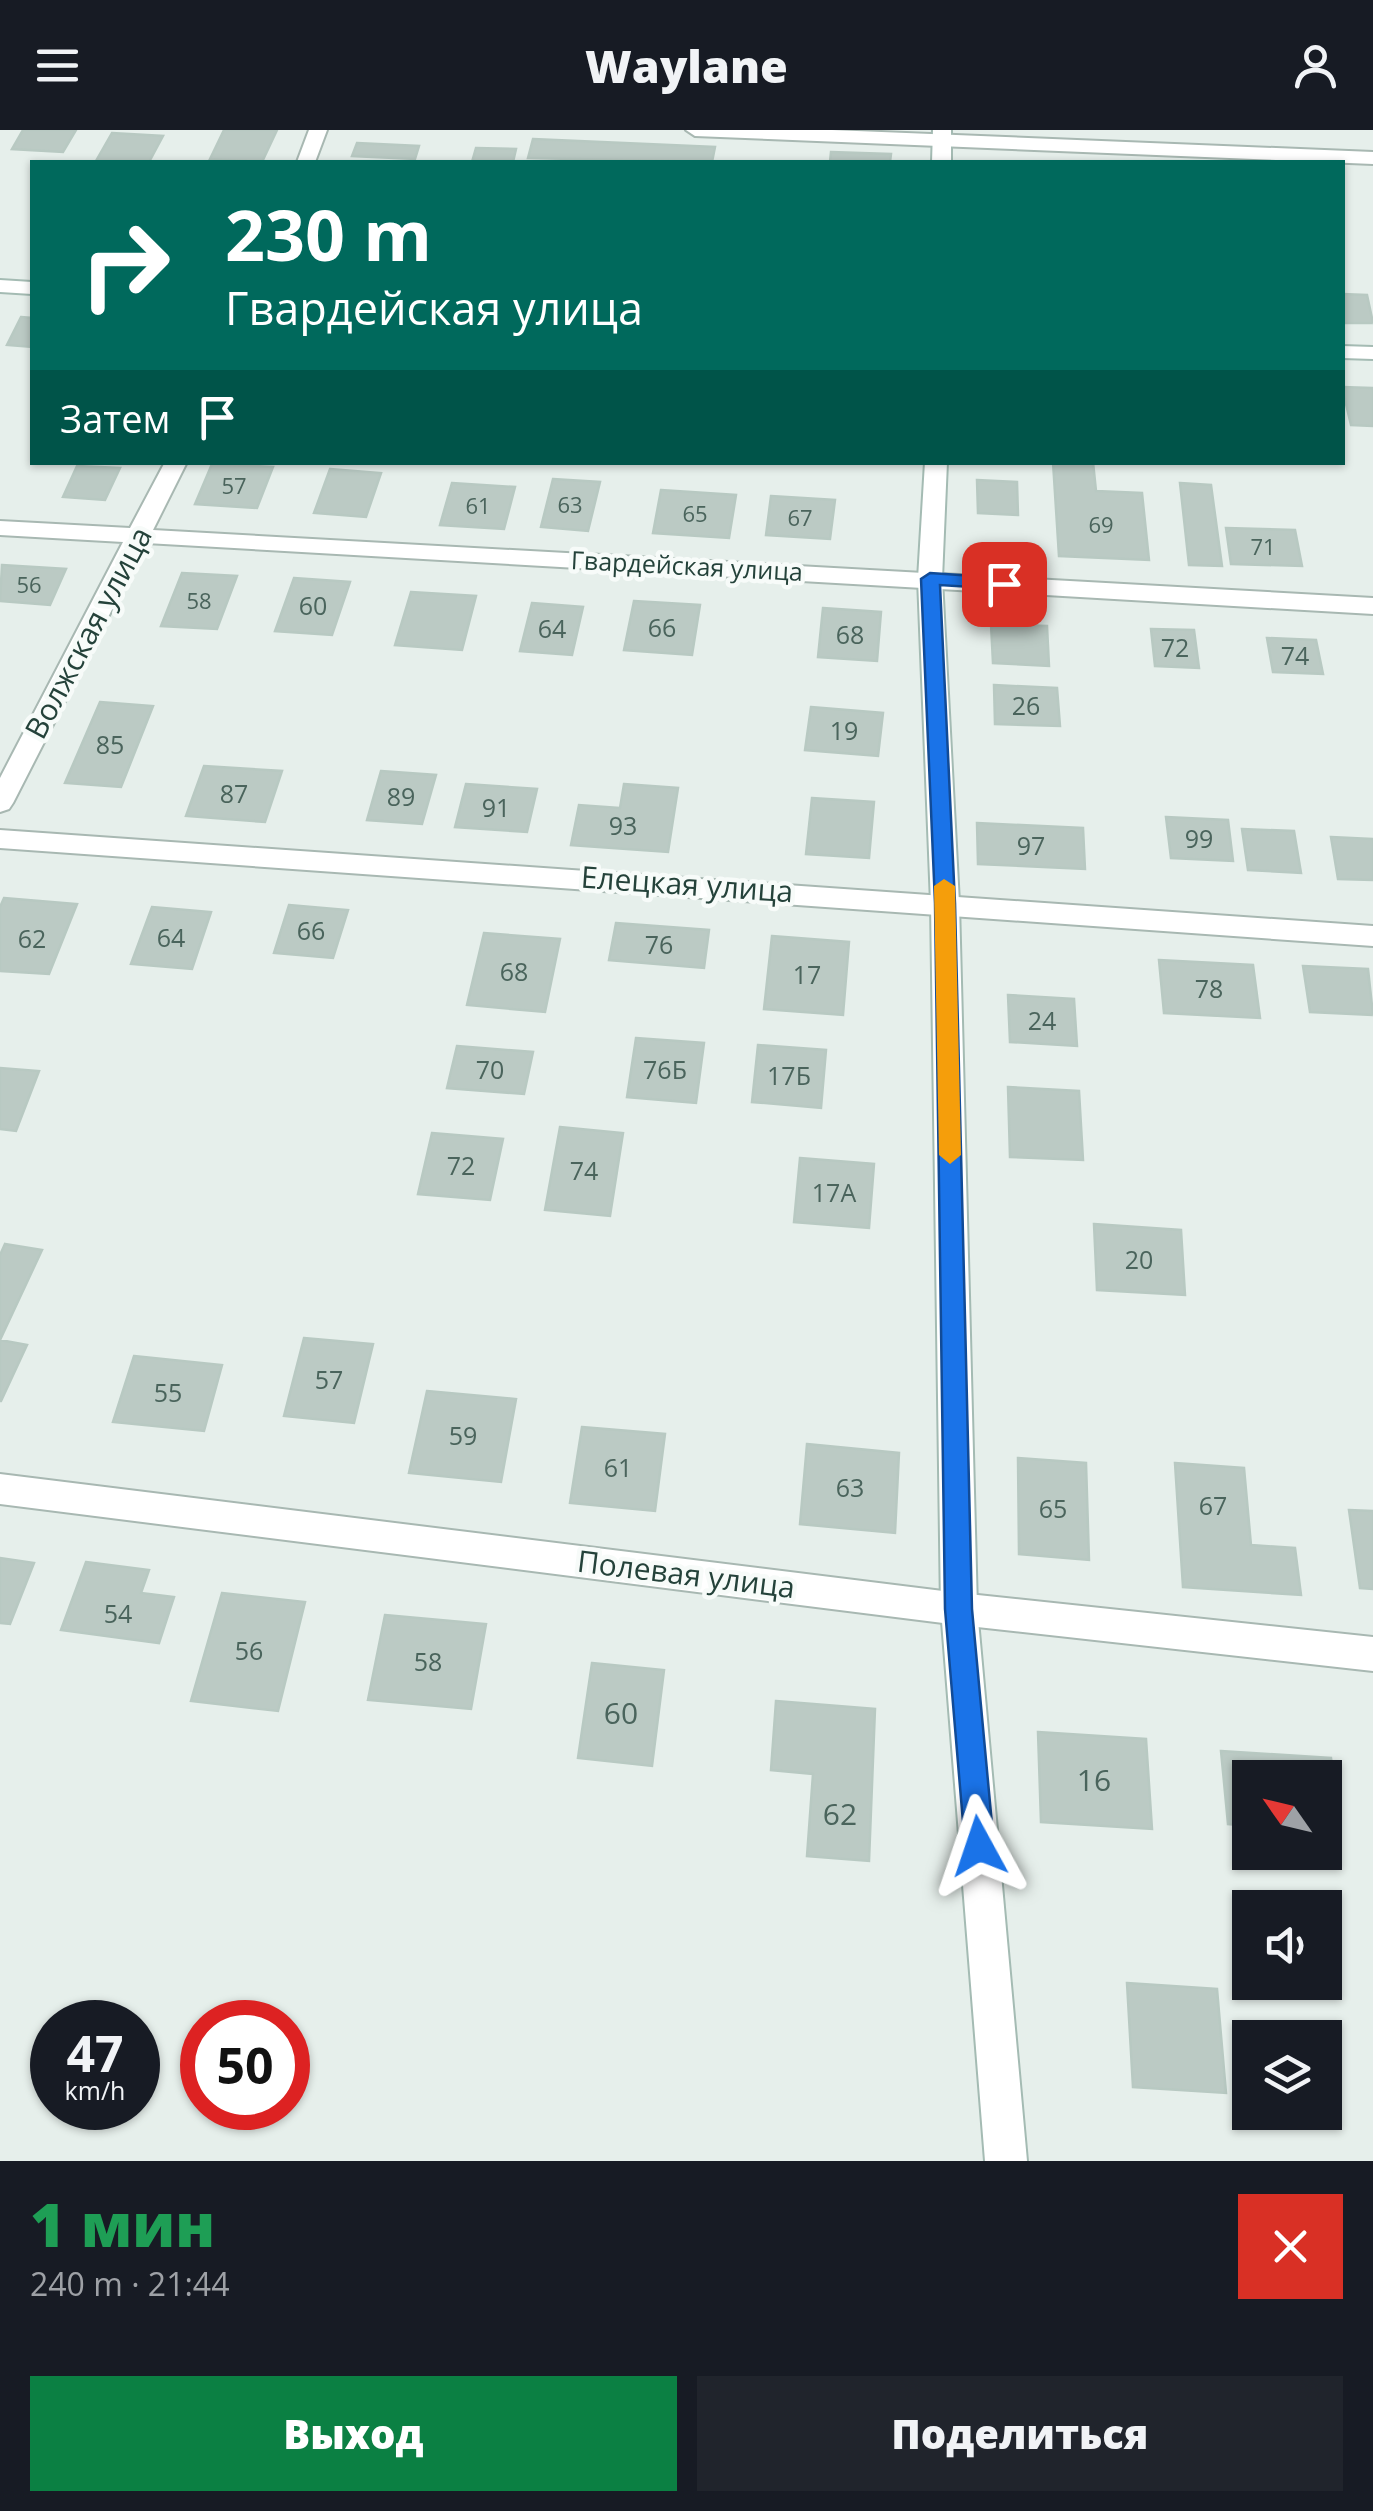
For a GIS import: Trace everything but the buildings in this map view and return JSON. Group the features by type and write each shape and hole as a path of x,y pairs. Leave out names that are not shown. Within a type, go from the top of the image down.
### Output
{"street":[{"path":"307,160 318,130"},
{"path":"695,130 942,136 1373,158"},
{"path":"0,286 30,288"},
{"path":"1345,352 1373,353"},
{"name":"Волжская улица","path":"0,803 175,465"},
{"path":"936,465 930,579 945,903 959,1609 1006,2161"},
{"name":"Гвардейская улица","path":"0,528 1373,606"},
{"name":"Елецкая улица","path":"0,839 1373,936"},
{"name":"Полевая улица","path":"0,1489 959,1609 1373,1654"}],"slow traffic":[{"path":"944,886 950,1155"}],"route":[{"path":"979,1846 959,1609 945,903 930,579 1004,584"}]}
